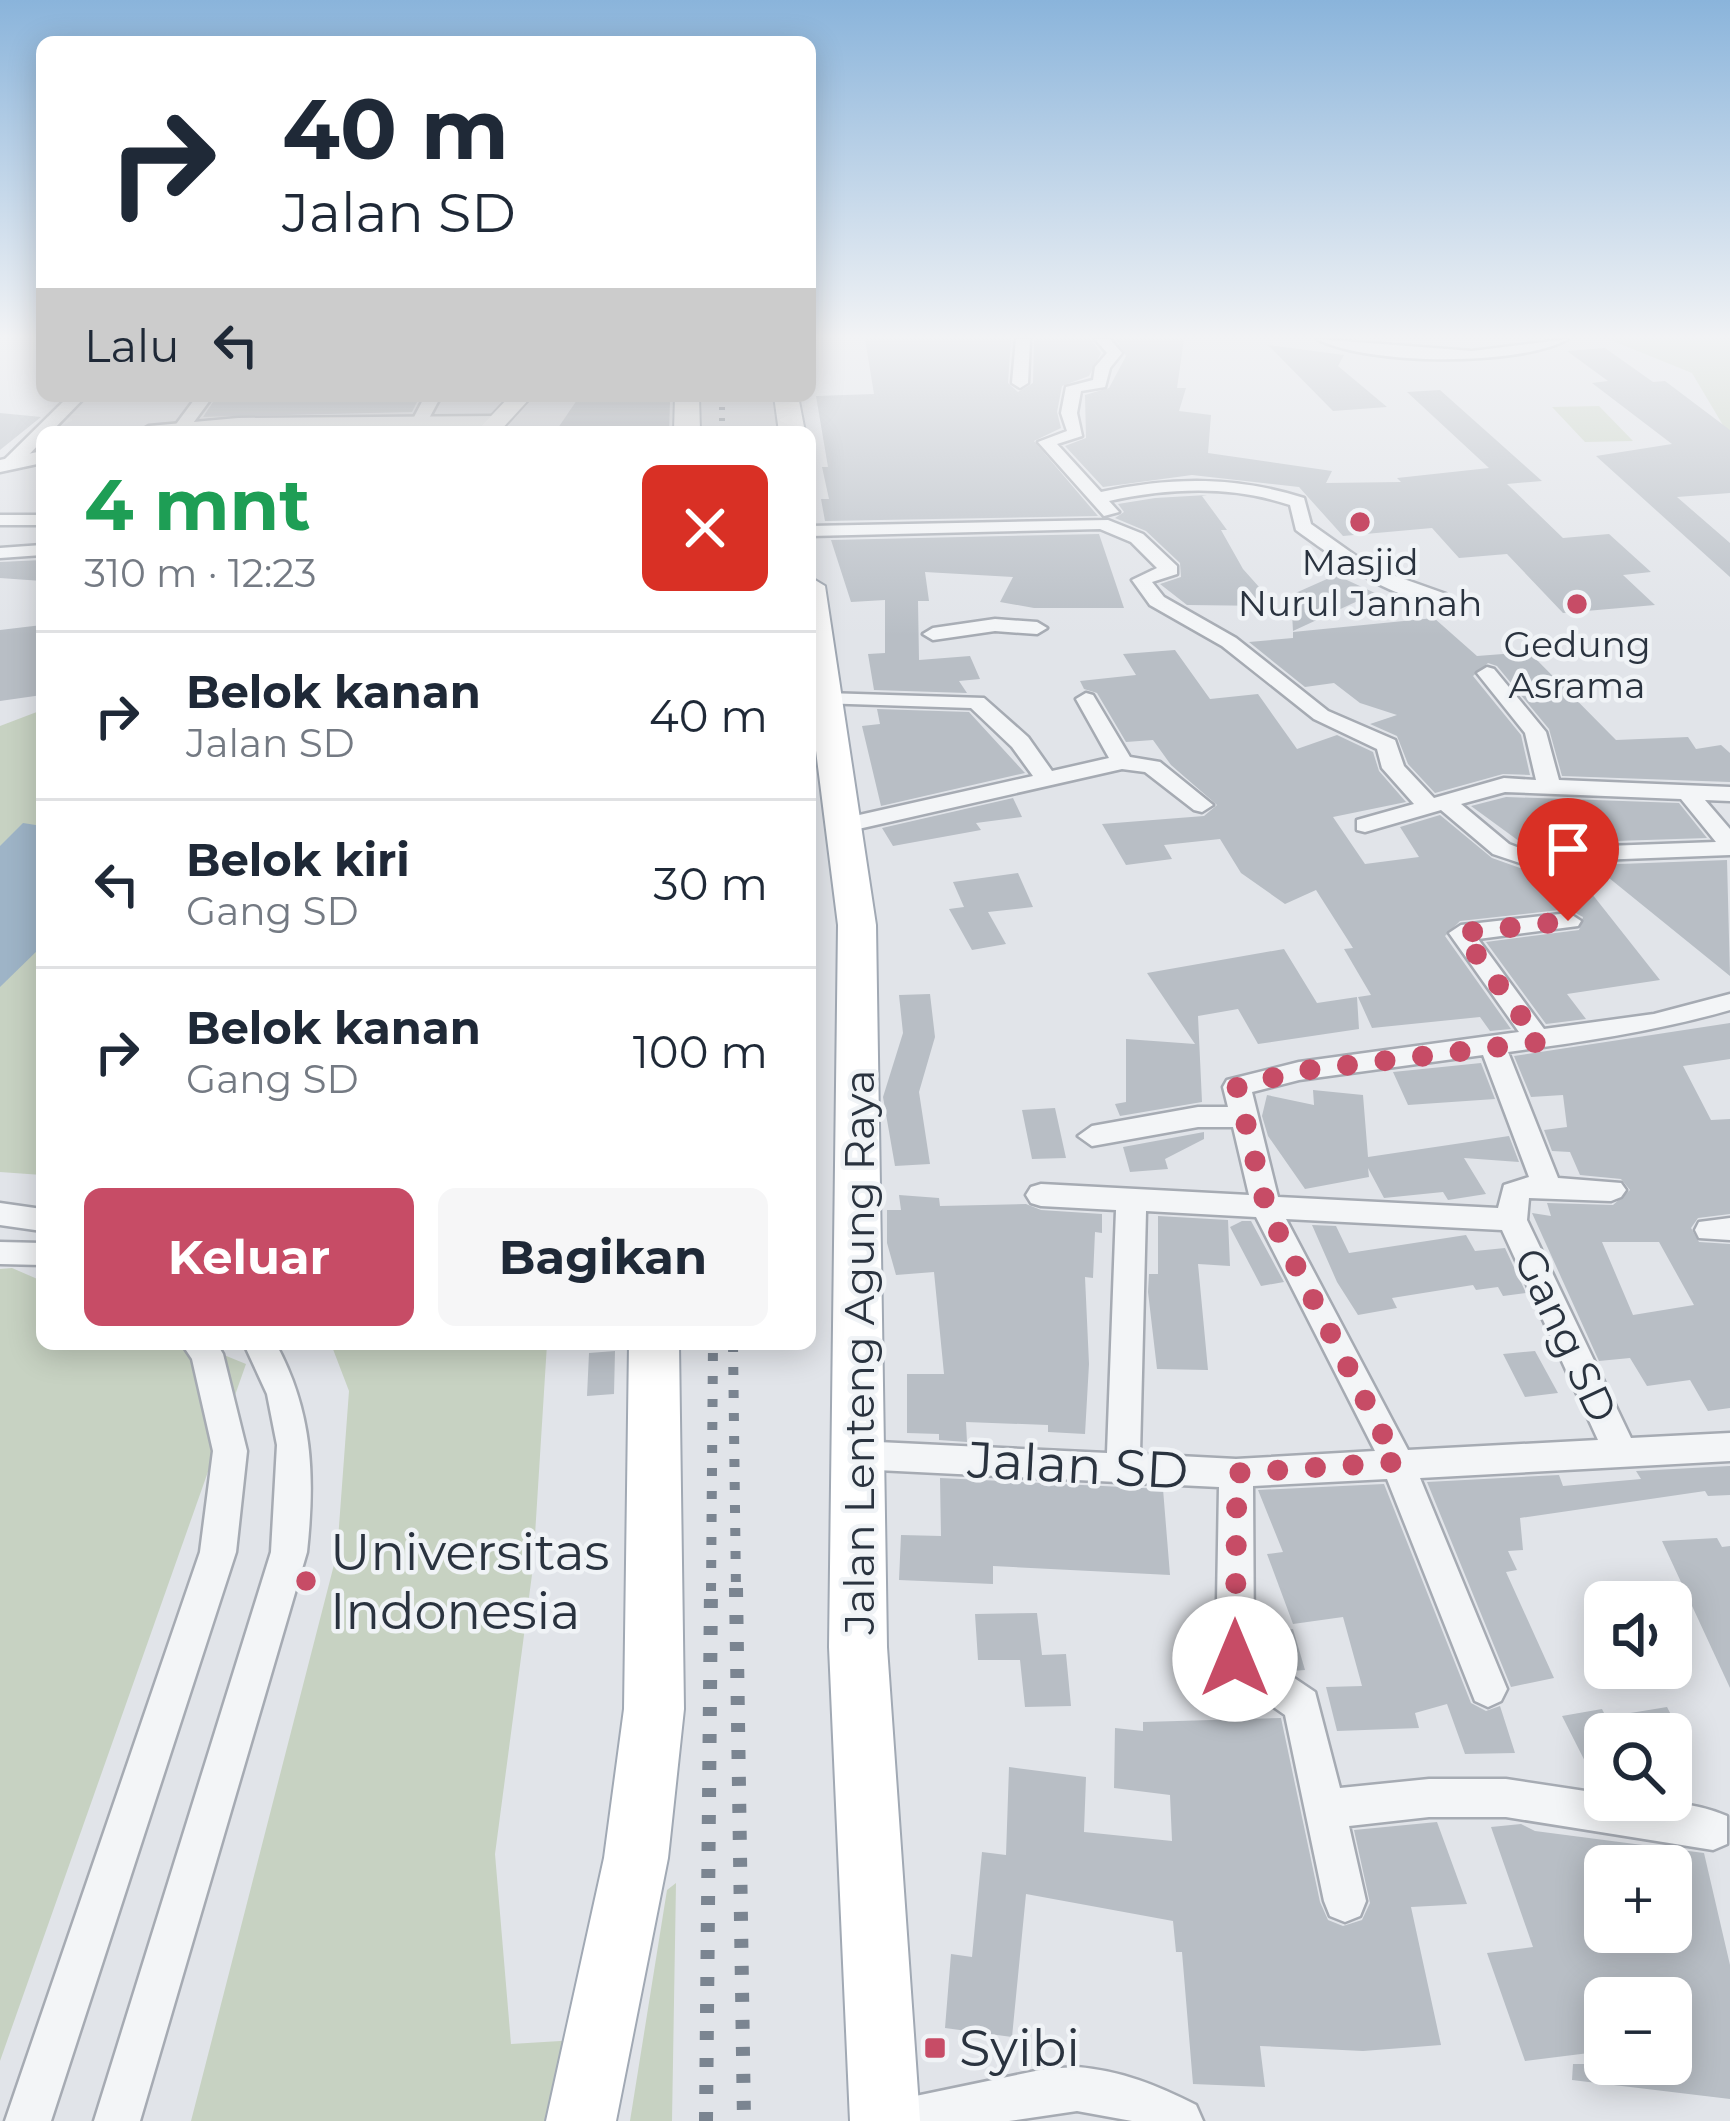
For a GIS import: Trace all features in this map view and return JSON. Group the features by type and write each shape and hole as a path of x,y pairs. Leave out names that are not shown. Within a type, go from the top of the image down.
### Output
{"main road":[{"name":"Jalan Lenteng Agung Raya","path":"816,628 856,925 858,1647 885,2121"},
{"path":"581,2121 636,1858 654,1709 654,1350"}],"street":[{"path":"5,465 34,438"},
{"path":"1059,438 1046,442 1061,465 1101,496 1110,513 1102,524"},
{"path":"5,465 36,458"},
{"path":"1101,496 1198,483 1281,496 1298,502 1302,526 1346,561 1439,598"},
{"path":"0,520 36,520"},
{"path":"816,531 1102,524 1137,538 1170,571 1142,580 1157,602 1229,642 1321,715 1388,745 1393,768 1501,849 1520,856 1730,846"},
{"path":"0,554 36,551"},
{"path":"933,634 995,625 1037,628"},
{"path":"1487,674 1535,732 1549,785"},
{"path":"826,699 977,702 1020,742 1044,775"},
{"path":"1086,699 1122,762"},
{"path":"845,825 1044,775 1122,762 1152,767 1202,805"},
{"path":"1365,825 1504,785 1730,794"},
{"path":"1687,792 1730,846"},
{"path":"1540,1042 1461,933 1568,921"},
{"path":"1488,1689 1397,1462 1267,1210 1235,1094 1245,1083 1654,1023 1730,1002"},
{"name":"Gang SD","path":"1495,1048 1547,1186"},
{"path":"1092,1136 1198,1117 1241,1117"},
{"name":"Gang SD","path":"1610,1190 1523,1187 1514,1193 1512,1220 1620,1450"},
{"name":"Gang SD","path":"1041,1195 1512,1220"},
{"path":"1123,1468 1131,1202"},
{"path":"0,1214 36,1219"},
{"path":"0,1253 36,1255"},
{"path":"28,2121 218,1552 230,1451 203,1350"},
{"path":"117,2121 290,1552 296,1498 295,1426 279,1377 263,1350"},
{"name":"Jalan SD","path":"857,1455 1237,1473 1730,1447"},
{"path":"1237,1473 1235,1659 1302,1706 1345,1901"},
{"path":"1325,1809 1429,1798 1506,1798 1713,1830"},
{"path":"906,2121 1065,2087 1097,2086 1141,2096 1180,2121"}],"green space":[{"path":"1581,438 1633,441 1585,442"},
{"path":"36,712 36,1175 0,1172 0,726"},
{"path":"12,1268 36,1278 36,1350 212,1350 246,1364 0,2061 0,1269"},
{"path":"333,1350 547,1350 533,1567 495,1854 511,2044 577,2040 556,2121 191,2121 337,1553 349,1391"},
{"path":"676,1883 672,2121 630,2121 667,1890"}],"water":[{"path":"23,823 36,825 36,952 0,987 0,846"}],"building":[{"path":"823,438 1040,438 1034,441 1098,516 825,521 821,499 829,499 822,467 828,467"},
{"path":"1086,438 1209,438 1208,453 1332,471 1326,483 1401,482 1397,478 1489,468 1457,438 1494,438 1542,481 1507,484 1563,538 1609,534 1651,572 1623,575 1655,605 1563,613 1507,554 1459,558 1432,528 1343,536 1299,487 1192,475 1103,487 1065,446"},
{"path":"1664,438 1730,438 1730,493 1677,497 1730,543 1730,577 1596,456 1672,444"},
{"path":"1207,495 1202,496 1227,530 1221,530 1243,569 1276,606 1187,605 1160,584 1181,577 1180,563 1146,531 1115,518 1124,512 1118,504"},
{"path":"1099,534 1124,608 1034,608 1000,602 1013,577 925,572 929,601 918,601 919,660 970,656 980,679 959,681 967,693 874,690 868,654 885,653 885,600 851,602 831,540"},
{"path":"36,560 36,581 0,578 0,562"},
{"path":"1336,575 1375,593 1293,631 1291,595"},
{"path":"1434,618 1477,656 1529,652 1616,740 1688,737 1696,749 1721,745 1730,753 1730,782 1562,776 1549,729 1497,666 1488,663 1473,676 1521,735 1530,775 1503,774 1435,793 1408,764 1397,736 1370,724 1397,715 1360,703 1334,683 1305,687 1249,642 1293,638 1293,632"},
{"path":"36,626 36,696 0,701 0,630"},
{"path":"1175,650 1210,699 1258,694 1297,749 1337,735 1373,752 1379,771 1406,802 1333,817 1365,864 1419,857 1400,827 1440,815 1492,858 1520,868 1570,866 1660,980 1567,994 1586,1019 1546,1024 1486,942 1579,930 1583,917 1568,909 1460,921 1445,936 1511,1029 1490,1031 1480,1017 1372,1028 1358,997 1371,995 1344,949 1353,948 1316,890 1285,904 1241,873 1220,839 1164,845 1172,859 1126,865 1102,824 1204,816 1217,805 1171,765 1153,740 1126,742 1097,693 1084,689 1080,681 1136,675 1123,654"},
{"path":"877,709 969,712 1025,773 881,806 862,726 880,724"},
{"path":"1506,797 1679,803 1707,838 1523,844 1471,806"},
{"path":"1013,798 1022,817 976,823 981,830 893,846 882,828"},
{"path":"1727,860 1730,976 1593,865"},
{"path":"1018,873 1033,907 988,912 1006,944 972,950 949,909 964,907 953,882"},
{"path":"1284,949 1317,1003 1357,997 1359,1029 1258,1044 1238,1009 1198,1016 1202,1102 1120,1116 1115,1104 1126,1102 1126,1039 1195,1044 1147,973"},
{"path":"930,994 935,1037 919,1092 930,1164 895,1166 883,1097 903,1033 899,995"},
{"path":"1730,1023 1730,1059 1683,1066 1711,1120 1730,1119 1730,1214 1698,1218 1691,1228 1699,1242 1730,1244 1730,1408 1708,1411 1690,1380 1647,1386 1630,1358 1599,1361 1532,1213 1551,1216 1547,1203 1613,1205 1630,1190 1621,1179 1580,1175 1570,1152 1552,1151 1544,1130 1567,1127 1563,1095 1531,1097 1514,1056","holes":["1602,1242 1659,1242 1694,1305 1633,1315"]},
{"path":"1481,1063 1495,1099 1408,1105 1393,1072"},
{"path":"1313,1090 1363,1095 1368,1157 1509,1136 1519,1162 1464,1158 1486,1194 1448,1200 1443,1192 1384,1198 1368,1168 1369,1177 1305,1189 1268,1136 1262,1116 1267,1095 1314,1105"},
{"path":"1055,1108 1066,1158 1032,1159 1022,1110"},
{"path":"1204,1132 1204,1139 1165,1159 1168,1169 1130,1172 1123,1147"},
{"path":"899,1195 939,1198 940,1206 1026,1204 1041,1210 1102,1214 1102,1233 1095,1232 1093,1278 1085,1277 1089,1364 1085,1434 1048,1432 1048,1425 966,1422 967,1442 939,1440 939,1434 907,1433 907,1374 944,1374 934,1272 896,1275 887,1243 887,1210 901,1210"},
{"path":"1158,1216 1228,1220 1230,1266 1198,1264 1208,1370 1157,1369 1148,1292 1149,1274 1158,1274"},
{"path":"1251,1221 1284,1282 1261,1286 1230,1227"},
{"path":"1312,1225 1336,1226 1349,1253 1466,1235 1475,1251 1505,1248 1526,1293 1503,1296 1498,1287 1476,1290 1473,1285 1392,1298 1397,1308 1358,1315 1337,1282"},
{"path":"615,1351 614,1394 587,1396 589,1353"},
{"path":"1535,1351 1558,1393 1525,1397 1503,1354"},
{"path":"1730,1466 1730,1495 1708,1496 1705,1491 1520,1518 1523,1550 1508,1551 1517,1570 1506,1572 1554,1678 1511,1687 1427,1482 1559,1475 1563,1486 1641,1479 1636,1471"},
{"path":"940,1478 1163,1489 1170,1575 993,1566 993,1584 899,1580 901,1535 941,1536"},
{"path":"1384,1484 1471,1703 1486,1711 1500,1706 1515,1753 1465,1754 1447,1704 1415,1713 1419,1728 1337,1731 1326,1687 1362,1686 1343,1617 1293,1624 1267,1554 1283,1552 1258,1490"},
{"path":"1717,1538 1722,1547 1730,1546 1730,1688 1692,1606 1692,1581 1681,1581 1662,1541"},
{"path":"1037,1613 1042,1655 1066,1654 1071,1706 1025,1707 1020,1660 978,1660 975,1614"},
{"path":"1293,1629 1305,1670 1292,1671 1258,1649 1258,1632"},
{"path":"1667,1707 1670,1713 1630,1713"},
{"path":"1602,1709 1604,1713 1584,1713 1584,1759 1562,1716"},
{"path":"1281,1718 1320,1902 1328,1920 1343,1926 1362,1920 1370,1903 1354,1830 1437,1822 1467,1904 1411,1907 1441,2045 1363,2051 1260,2046 1265,2087 1193,2084 1182,1952 1176,1952 1173,1921 1026,1894 1012,2037 945,2028 951,1954 972,1957 982,1852 1006,1855 1009,1767 1086,1777 1084,1832 1172,1841 1170,1795 1114,1788 1115,1728 1143,1731 1143,1722"},
{"path":"1521,1824 1535,1831 1643,1845 1584,1845 1584,1953 1692,1953 1692,1851 1704,1853 1730,1965 1730,2099 1614,2085 1692,2085 1692,1977 1584,1977 1584,2054 1525,2061 1487,1953 1533,1947 1491,1827"},
{"path":"1573,2064 1584,2064 1584,2081 1572,2080"}],"railway":[{"path":"711,1591 713,1350"},
{"path":"733,1350 736,1591"},
{"path":"706,2121 711,1588"},
{"path":"736,1588 744,2121"}],"place":[{"name":"Masjid Nurul Jannah","path":"1360,522"},
{"name":"Gedung Asrama","path":"1577,604"},
{"name":"Universitas Indonesia","path":"306,1581"},
{"name":"Syibi","path":"935,2048"}],"route":[{"path":"1235,1659 1237,1473 1397,1462 1267,1210 1237,1104 1237,1087 1299,1071 1540,1042 1461,933 1568,921"}]}
